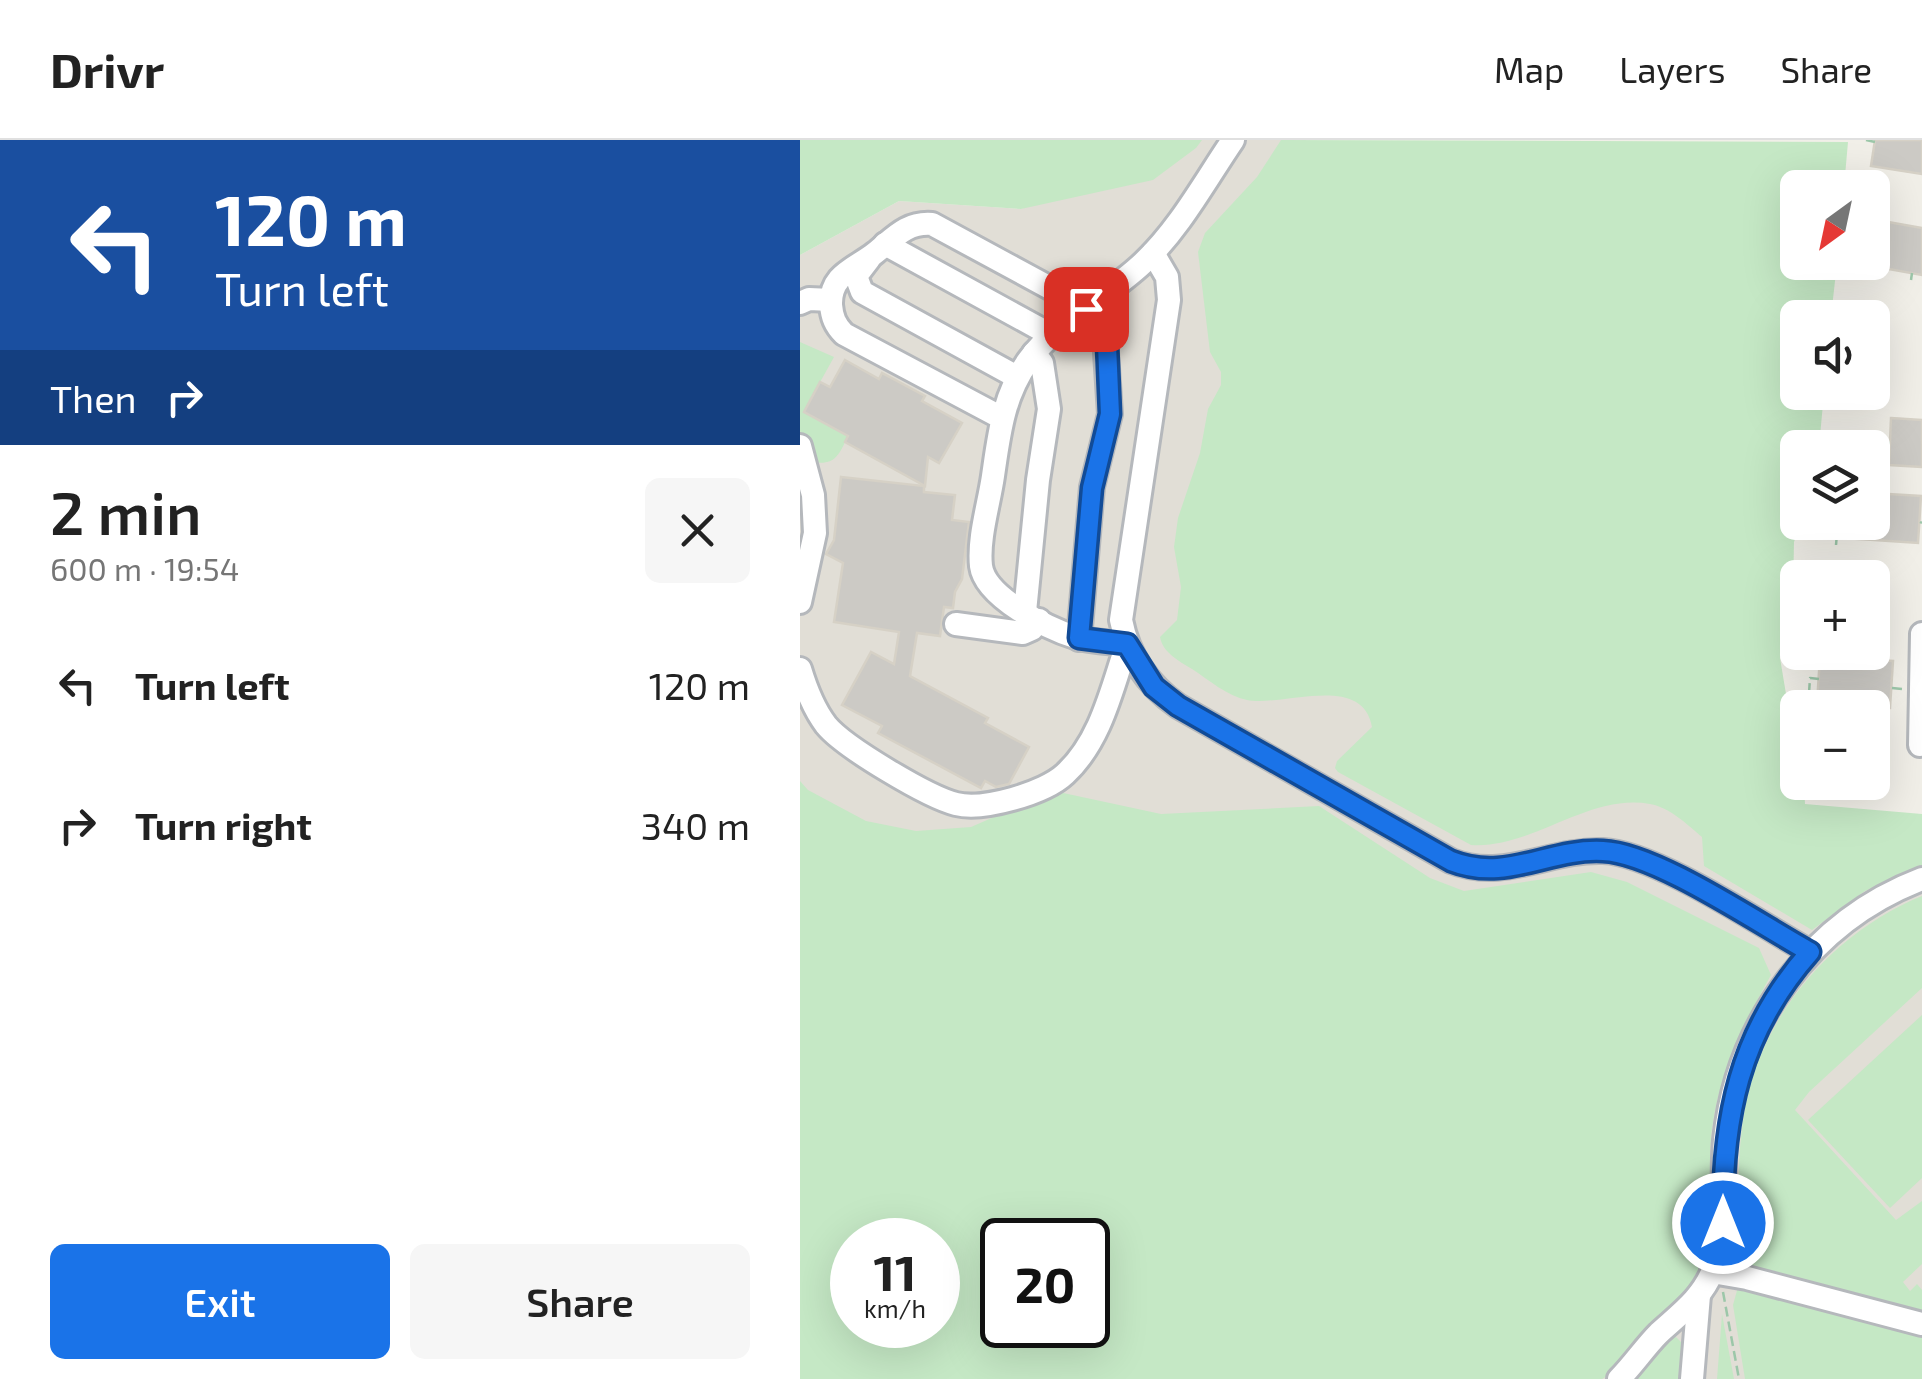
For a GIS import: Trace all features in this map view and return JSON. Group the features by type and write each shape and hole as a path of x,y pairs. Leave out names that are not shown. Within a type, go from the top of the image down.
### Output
{"street":[{"path":"1127,644 1079,638 1032,616 991,588 981,564 1002,418 1018,376 1042,345 1153,253 1233,140"},
{"path":"1002,418 850,338 834,322 831,300 840,276 905,228 932,224 1086,309 1107,345 1110,414 1092,488 1079,638"},
{"path":"878,250 1042,330 1041,360 1049,409 1038,480 1032,630 1022,633 956,624"},
{"path":"878,250 856,276 862,292 1018,376"},
{"path":"1153,253 1165,270 1170,290 1121,620 1127,644 1154,687 1178,706 1451,861 1497,870 1587,851 1629,854 1810,952"},
{"path":"800,303 809,299 831,300"},
{"path":"800,446 815,516 815,544 800,602"},
{"path":"1920,739 1922,634"},
{"path":"800,670 816,710 825,724 846,742 936,796 954,804 985,805 1045,787 1068,770 1102,718 1127,644"},
{"path":"1627,1375 1659,1334 1689,1308 1715,1273 1723,1223 1726,1136 1739,1075 1777,994 1810,952 1855,912 1922,879"},
{"path":"1715,1273 1922,1324"},
{"path":"1692,1379 1700,1295"}],"path":[{"path":"1866,140 1875,142"},
{"path":"1910,280 1912,273"},
{"path":"1836,540 1836,545"},
{"path":"1809,690 1810,678 1819,679"},
{"path":"1715,1273 1737,1355 1739,1379"}],"shaded area":[{"path":"1163,140 1306,140 1775,817 1922,830 1922,1379 1260,1379 800,810 800,255 899,201 1021,209"}],"green space":[{"path":"800,140 1202,140 1153,180 1021,209 899,201 800,255"},
{"path":"1281,140 1848,142 1846,170 1780,170 1780,280 1835,280 1833,300 1780,300 1780,410 1822,410 1821,430 1780,430 1780,540 1795,540 1794,560 1780,560 1780,670 1785,690 1780,690 1780,800 1922,814 1922,865 1865,891 1812,930 1704,866 1702,837 1671,813 1650,804 1605,806 1516,839 1471,845 1338,772 1337,761 1372,727 1365,710 1354,701 1338,696 1247,700 1225,691 1168,652 1160,637 1177,620 1181,587 1174,547 1178,518 1200,453 1208,409 1221,385 1221,372 1210,352 1198,252 1205,233 1257,177"},
{"path":"800,342 834,357 804,411 848,436 831,461 812,462 800,431"},
{"path":"800,781 808,790 866,821 916,831 971,827 1054,791 1161,814 1319,806 1430,878 1464,891 1591,872 1627,882 1759,948 1771,975 1741,1034 1718,1096 1703,1260 1690,1288 1670,1314 1602,1379 800,1379"},
{"path":"1922,896 1922,988 1809,1092 1795,1110 1896,1220 1922,1201 1922,1264 1903,1282 1910,1291 1917,1284 1922,1290 1922,1317 1744,1268 1740,1261 1739,1187 1741,1132 1752,1078 1783,1012 1831,955 1889,912"},
{"path":"1922,1015 1922,1178 1890,1208 1808,1120"},
{"path":"1738,1287 1922,1335 1922,1379 1745,1379 1733,1305"},
{"path":"1722,1314 1734,1379 1717,1379"},
{"path":"1676,1337 1685,1346 1682,1379 1637,1379 1666,1341"}],"building":[{"path":"1875,140 1922,140 1922,174 1871,166"},
{"path":"1890,222 1922,228 1922,275 1890,269"},
{"path":"845,360 879,379 882,373 925,396 922,401 962,423 939,463 928,457 925,486 845,442 848,436 804,412 820,382 830,387"},
{"path":"1891,418 1922,420 1922,467 1890,465"},
{"path":"841,477 924,486 924,492 955,495 952,520 969,522 962,579 953,608 944,607 940,636 917,633 910,676 988,718 985,723 1029,747 1009,784 996,787 985,781 981,788 878,733 882,726 842,705 871,652 894,664 899,632 834,622 843,563 826,554 834,540"},
{"path":"1890,494 1921,496 1918,543 1874,540 1890,540"},
{"path":"1893,661 1890,708 1890,690 1818,690 1819,670 1890,670"}],"route":[{"path":"1086,309 1107,345 1110,414 1092,488 1079,638 1127,644 1154,687 1178,706 1451,861 1497,870 1587,851 1629,854 1810,952 1777,994 1739,1075 1726,1136 1723,1223"}]}
